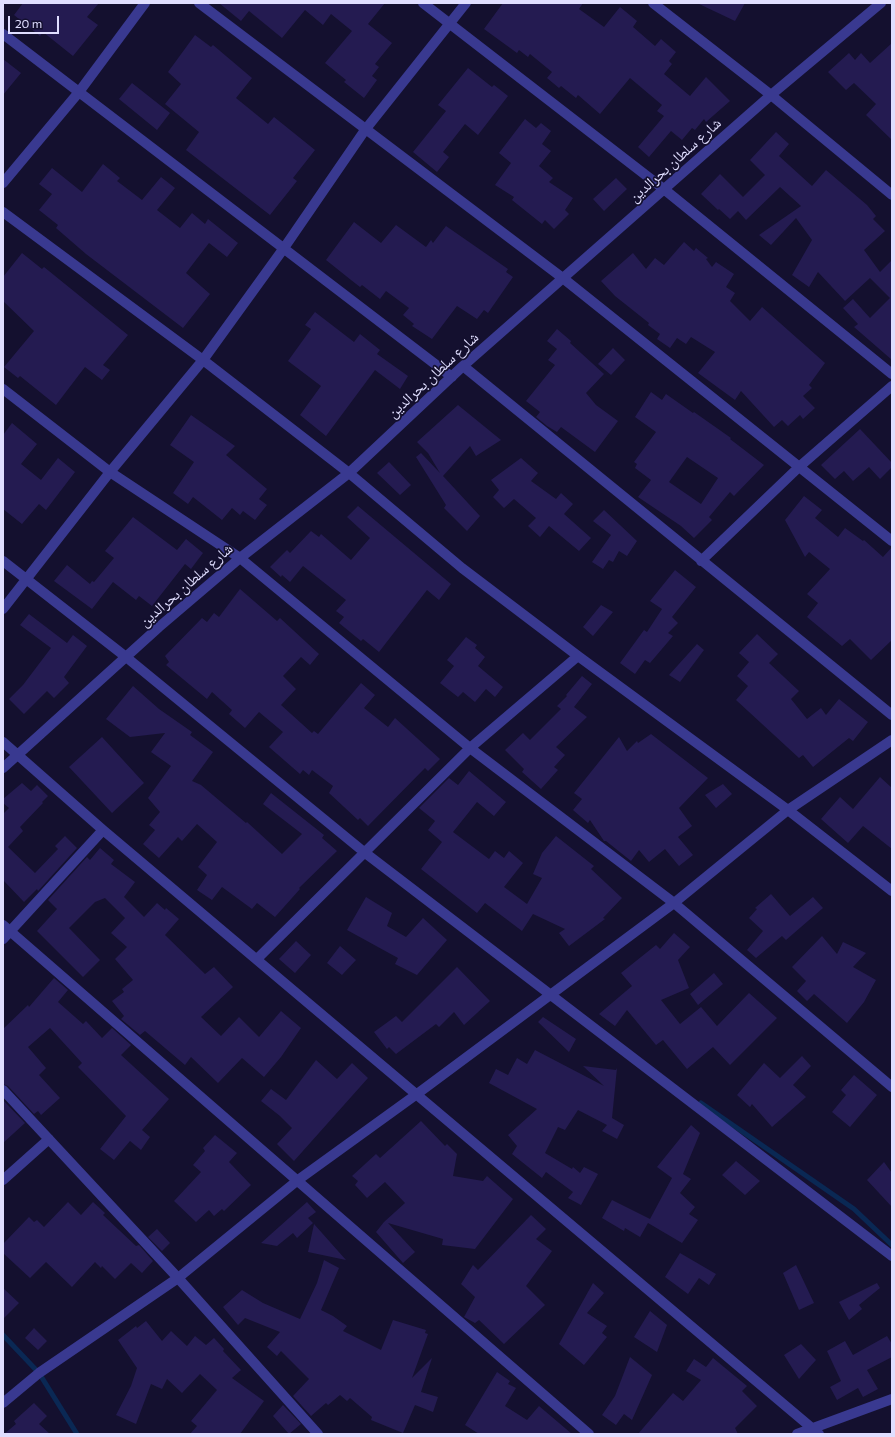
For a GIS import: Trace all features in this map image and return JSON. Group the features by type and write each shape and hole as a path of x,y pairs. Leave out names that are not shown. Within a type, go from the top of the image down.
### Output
{"street":[{"path":"3,183 80,92 145,3"},
{"path":"199,3 564,279 892,541"},
{"path":"423,3 665,190 892,374"},
{"path":"3,609 110,472 202,360 284,248 365,130 466,3"},
{"path":"653,3 771,95 892,195"},
{"name":"شارع سلطان بحرالدين","path":"3,768 126,657 240,558 350,473 463,366 564,279 771,95 881,3"},
{"path":"3,34 452,377"},
{"path":"3,212 202,360 350,473 462,568 578,656 788,810 892,891"},
{"path":"463,366 892,715"},
{"path":"701,561 799,467 892,386"},
{"path":"3,389 110,472 240,558 470,748 674,903 892,1087"},
{"path":"3,561 126,657 364,852 892,1256"},
{"path":"257,959 470,748 578,656"},
{"path":"3,1403 39,1374 178,1278 298,1180 417,1094 674,903 788,810 892,740"},
{"path":"3,742 103,830 816,1431"},
{"path":"3,939 6,928 103,830"},
{"path":"6,928 589,1434"},
{"path":"3,1090 178,1278 318,1434"},
{"path":"3,1180 49,1140"},
{"path":"797,1434 816,1431 892,1399"}],"building":[{"path":"23,3 99,3 87,17 98,25 73,56 43,32 40,36 14,15"},
{"path":"219,3 385,3 368,24 392,43 375,64 379,67 372,76 377,80 364,98 344,82 346,80 325,63 352,31 331,14 323,25 305,10 282,38 249,11 241,21"},
{"path":"503,3 583,3 579,9 604,27 620,7 637,21 633,27 655,46 661,39 676,52 669,61 672,64 664,74 690,96 706,77 730,101 706,122 704,119 695,130 692,128 682,140 671,131 649,157 638,147 664,116 657,111 662,105 630,78 600,114 578,95 576,98 561,86 559,88 547,78 552,72 530,54 528,57 519,50 517,53 484,29"},
{"path":"697,3 745,3 735,21"},
{"path":"195,35 211,47 213,45 252,78 236,98 268,124 274,117 315,150 293,178 297,181 270,215 186,150 199,132 165,104 181,84 168,72"},
{"path":"892,43 892,140 866,115 876,104 854,83 846,90 828,72 849,53 855,60 861,53 870,63"},
{"path":"3,59 21,73 3,95"},
{"path":"468,68 492,87 494,85 508,96 478,135 465,124 443,152 449,157 437,172 413,152 446,111 438,105"},
{"path":"132,83 170,113 157,130 119,99"},
{"path":"525,119 536,128 541,123 551,131 542,144 551,151 539,166 553,178 549,182 573,198 565,210 569,214 554,229 545,220 542,224 512,200 514,197 495,185 511,163 499,153"},
{"path":"776,132 789,144 779,156 812,186 826,170 867,205 876,216 873,219 885,231 864,250 880,272 892,260 892,360 854,327 858,324 843,308 853,299 870,318 890,298 870,278 845,301 818,272 809,287 792,275 812,240 796,218 771,245 759,235 801,206 780,187 746,220 738,211 730,219 701,194 720,174 743,197 765,175 750,160"},
{"path":"103,164 120,178 117,181 142,200 161,177 175,188 157,210 180,228 192,213 205,224 208,219 238,243 227,257 209,243 186,273 210,294 183,328 86,254 56,228 58,225 39,210 52,194 39,184 52,168 82,192"},
{"path":"616,178 627,189 604,211 593,199"},
{"path":"354,222 381,243 396,225 426,247 431,240 433,243 446,226 508,269 506,272 513,277 488,313 484,310 477,319 457,306 432,339 412,326 414,324 403,315 409,308 386,291 380,299 362,285 360,287 326,260"},
{"path":"684,242 694,251 696,248 708,258 706,259 712,267 716,262 734,274 726,287 735,293 730,301 750,321 762,307 825,363 809,385 812,388 803,396 815,408 803,419 800,415 788,426 782,420 774,427 741,391 735,400 698,373 715,352 691,337 686,344 677,338 670,348 657,339 660,334 648,325 649,323 615,296 601,281 633,253 646,269 655,258 664,265"},
{"path":"22,253 42,269 44,267 128,335 103,365 110,370 102,380 85,367 56,405 20,376 18,378 4,367 34,331 3,301 3,277"},
{"path":"315,312 354,342 360,334 380,350 377,354 408,376 400,389 375,370 326,436 300,415 321,386 288,361 311,329 305,325"},
{"path":"557,329 604,374 586,393 596,405 618,421 595,452 561,427 557,432 547,426 536,417 540,412 526,401 555,365 548,360 557,349 547,341"},
{"path":"613,348 625,360 611,375 598,364"},
{"path":"651,392 662,400 666,394 731,438 730,439 764,465 734,496 730,492 709,517 712,520 694,538 681,526 638,497 651,480 635,468 637,464 634,462 656,432 635,417","holes":["687,457 718,478 701,504 669,482"]},
{"path":"458,405 501,440 476,456 470,446 443,476 480,516 467,531 444,508 446,505 416,457 421,453 440,473 428,453 417,442"},
{"path":"191,415 235,446 226,455 267,489 259,499 267,505 255,520 243,511 240,515 232,508 222,520 193,497 188,504 173,493 194,462 170,445"},
{"path":"12,423 37,444 21,464 41,480 58,458 75,472 46,510 39,504 22,524 3,509 3,435"},
{"path":"860,429 892,463 892,467 880,479 869,467 853,481 844,471 835,479 821,465"},
{"path":"521,458 538,473 531,481 556,499 561,493 573,504 564,514 591,538 579,551 549,526 540,537 528,526 536,518 514,499 504,508 493,497 499,490 491,480"},
{"path":"389,462 411,485 400,495 377,473"},
{"path":"804,496 822,510 815,518 838,537 845,528 863,541 864,540 883,557 892,547 892,640 871,660 850,639 842,646 807,617 818,603 807,594 830,569 809,552 805,557 785,520"},
{"path":"358,506 451,584 439,600 427,590 379,652 363,639 361,641 339,623 344,617 336,611 346,600 303,566 290,582 282,575 281,577 270,567 287,550 290,553 311,531 319,537 321,534 351,560 370,538 347,517"},
{"path":"604,510 637,541 627,556 619,551 613,562 609,560 603,569 592,562 611,535 593,521"},
{"path":"133,517 177,550 186,539 203,553 191,569 185,564 152,606 139,596 136,600 113,582 92,609 54,581 67,565 90,584 92,581 94,582 114,558 105,551"},
{"path":"675,570 696,587 672,617 678,623 668,633 673,636 650,663 645,660 635,674 620,663 644,630 647,632 662,609 650,601"},
{"path":"240,589 277,621 280,618 319,654 310,665 301,657 283,676 296,689 281,705 312,733 314,731 318,734 361,683 375,695 364,708 388,727 395,718 440,759 428,771 425,768 368,826 360,818 358,820 329,793 333,786 312,770 309,775 303,770 300,774 269,747 283,732 259,712 245,728 229,714 232,710 212,692 207,699 166,665 169,662 165,656 202,618 207,622 214,613 219,617"},
{"path":"601,605 613,612 593,636 583,627"},
{"path":"29,614 67,643 73,635 87,646 64,677 69,683 54,698 47,691 24,714 9,699 23,685 51,648 20,625"},
{"path":"757,634 778,654 769,663 799,691 791,699 807,719 821,708 826,715 839,699 868,722 853,741 849,738 813,767 803,755 799,758 736,700 748,686 737,676 749,662 739,653"},
{"path":"466,637 477,645 475,648 485,657 478,666 503,687 495,697 486,689 475,702 463,692 458,697 440,683 454,666 447,660"},
{"path":"697,644 704,650 680,682 669,675"},
{"path":"582,676 592,684 574,707 587,717 556,747 565,755 554,767 558,770 541,789 522,772 524,769 505,750 523,733 530,740 561,709 557,706 567,696 566,695"},
{"path":"133,686 159,709 192,732 190,735 213,752 192,781 201,785 246,823 247,822 282,854 302,834 263,804 271,793 324,835 322,838 337,851 299,888 300,889 275,917 257,903 252,909 222,887 212,900 197,890 207,875 198,867 217,842 197,824 182,841 178,837 159,858 143,844 155,830 149,825 160,812 148,798 171,766 151,752 165,733 130,737 106,719"},
{"path":"651,734 708,778 679,808 692,826 678,837 693,855 679,866 665,849 649,862 639,850 631,861 604,841 590,820 588,823 573,810 582,799 574,793 619,737 627,751 637,741 638,743"},
{"path":"102,737 144,783 112,813 69,767"},
{"path":"469,771 506,802 494,816 477,802 453,832 489,859 495,851 504,858 509,851 523,863 504,887 527,904 542,878 533,874 542,853 556,836 594,866 591,869 622,898 603,918 605,919 569,946 559,933 565,929 533,914 522,931 485,903 477,913 421,869 442,842 428,830 435,821 419,808 449,778 458,785"},
{"path":"880,777 892,788 892,849 863,826 848,843 821,819 840,797 853,809"},
{"path":"22,783 31,791 37,785 48,796 20,827 23,831 8,847 35,873 58,849 55,846 65,836 77,848 38,891 37,889 24,902 3,880 3,814 9,808 3,803 3,799"},
{"path":"723,784 732,794 716,808 705,795"},
{"path":"100,848 114,860 111,864 135,882 124,897 144,917 157,903 165,910 166,908 179,919 165,935 205,974 214,967 233,987 201,1017 221,1036 239,1017 259,1037 281,1011 301,1028 281,1057 264,1077 242,1058 218,1083 191,1057 185,1065 145,1031 140,1035 121,1019 124,1016 112,1001 124,992 122,989 133,980 115,959 127,947 111,933 125,918 105,898 95,902 69,928 100,960 83,977 37,931 57,909 48,900 87,857 90,860"},
{"path":"771,894 790,916 813,897 823,908 786,940 782,936 756,958 747,950 763,931 749,918 757,909 755,908"},
{"path":"366,897 392,913 387,926 406,937 423,918 447,940 417,975 395,964 398,958 347,930"},
{"path":"674,933 690,947 678,960 689,988 661,1000 680,1024 701,1007 717,1026 749,993 777,1018 730,1065 713,1047 687,1069 663,1040 656,1045 627,1010 615,1026 599,1014 632,986 621,973 656,945 660,949"},
{"path":"822,936 837,954 843,942 866,953 853,967 876,980 864,1002 847,1023 814,994 807,1001 797,991 806,981 792,967"},
{"path":"296,941 311,955 295,973 279,959"},
{"path":"340,946 356,960 342,975 327,963"},
{"path":"457,967 490,1001 464,1025 454,1012 439,1027 436,1024 396,1054 389,1047 387,1049 374,1032 396,1016 402,1022"},
{"path":"714,973 723,984 698,1005 690,994"},
{"path":"54,978 68,990 58,1002 83,1024 86,1021 102,1038 112,1028 131,1045 121,1055 169,1099 142,1130 150,1137 141,1150 130,1141 114,1160 100,1149 126,1116 78,1067 82,1063 50,1028 28,1047 46,1068 39,1075 60,1098 41,1115 38,1111 34,1114 8,1086 3,1084 3,1029 28,1005 29,1007"},
{"path":"543,1017 576,1039 569,1052 538,1022"},
{"path":"535,1050 604,1086 583,1066 616,1070 617,1068 612,1118 624,1125 617,1139 602,1131 607,1125 578,1110 565,1130 558,1127 545,1153 572,1169 573,1167 580,1173 584,1167 598,1174 581,1205 568,1198 573,1192 546,1172 542,1178 512,1154 517,1146 508,1135 537,1109 489,1083 496,1069 508,1075 517,1058 527,1064"},
{"path":"802,1056 811,1066 793,1085 806,1097 772,1127 752,1104 750,1107 737,1095 764,1063 780,1078"},
{"path":"316,1060 337,1079 352,1063 368,1078 294,1161 277,1144 292,1128 261,1101 271,1089 286,1100"},
{"path":"854,1075 877,1095 850,1127 832,1112 846,1095 841,1090"},
{"path":"3,1100 25,1123 3,1143"},
{"path":"421,1121 445,1146 447,1144 457,1154 453,1176 483,1181 487,1176 513,1199 475,1249 442,1245 443,1239 388,1223 415,1252 403,1263 376,1232 384,1222 405,1203 385,1182 367,1198 355,1185 358,1181 352,1176 376,1154 380,1158"},
{"path":"691,1125 700,1133 683,1174 691,1179 680,1193 695,1207 689,1214 698,1220 682,1243 648,1223 640,1237 625,1228 624,1231 602,1218 612,1200 650,1219 672,1178 657,1167"},
{"path":"215,1135 237,1153 229,1162 251,1185 224,1211 222,1209 214,1216 209,1210 196,1222 174,1201 201,1172 193,1165 205,1151 203,1148"},
{"path":"736,1161 760,1181 745,1195 722,1175"},
{"path":"884,1162 892,1173 892,1207 867,1180"},
{"path":"68,1202 81,1215 93,1202 105,1213 103,1215 136,1246 139,1245 153,1261 142,1273 131,1263 115,1279 102,1266 101,1268 95,1262 72,1287 46,1262 30,1278 3,1253 3,1244 29,1217 34,1222 37,1220 44,1227"},
{"path":"307,1202 316,1212 308,1218 313,1223 297,1238 293,1233 277,1246 261,1243"},
{"path":"531,1215 546,1229 536,1239 552,1251 526,1286 545,1305 504,1344 479,1320 475,1323 464,1317 475,1297 461,1284 473,1265 478,1270"},
{"path":"314,1224 346,1260 308,1252"},
{"path":"157,1229 170,1243 162,1251 148,1237"},
{"path":"680,1253 716,1274 709,1285 699,1278 688,1294 665,1277"},
{"path":"324,1260 339,1268 321,1310 347,1326 343,1331 381,1350 393,1320 426,1330 425,1333 428,1334 412,1378 432,1358 421,1392 438,1397 433,1412 415,1405 403,1433 371,1420 372,1417 350,1398 347,1401 340,1395 328,1405 326,1403 311,1416 293,1396 309,1379 281,1351 277,1356 267,1347 280,1332 245,1318 238,1325 223,1307 242,1290 263,1303 300,1319 317,1283"},
{"path":"796,1265 814,1303 799,1310 783,1273"},
{"path":"593,1283 604,1293 587,1313 607,1326 602,1333 607,1337 584,1365 559,1344"},
{"path":"877,1283 880,1288 859,1305 862,1309 849,1320 839,1302"},
{"path":"3,1288 19,1303 3,1319"},
{"path":"650,1311 667,1325 657,1352 634,1337"},
{"path":"146,1321 162,1341 171,1331 187,1346 195,1336 206,1345 214,1338 224,1349 223,1351 241,1370 232,1378 264,1401 240,1434 190,1434 197,1426 191,1421 217,1390 200,1374 182,1393 167,1379 162,1389 151,1384 136,1424 116,1415 131,1386 137,1368 118,1340 136,1326 137,1328"},
{"path":"34,1328 47,1341 38,1350 25,1338"},
{"path":"887,1336 892,1344 892,1357 867,1370 878,1389 863,1397 858,1388 837,1400 830,1387 841,1381 827,1351 845,1341 853,1355"},
{"path":"801,1344 816,1360 799,1379 784,1355"},
{"path":"630,1357 652,1375 632,1420 624,1414 616,1425 602,1415 615,1396"},
{"path":"713,1358 747,1386 742,1391 757,1406 735,1428 738,1434 638,1434 673,1393 683,1401 701,1380 686,1371 694,1359 706,1367"},
{"path":"497,1372 510,1381 508,1384 516,1388 505,1406 527,1420 539,1406 572,1434 479,1434 465,1425"},
{"path":"34,1403 47,1416 39,1424 50,1434 4,1434 16,1424 14,1421"},
{"path":"283,1405 301,1424 289,1434 273,1416"}],"waterway":[{"path":"701,1103 854,1209 892,1245"},
{"path":"3,1335 39,1373 77,1434"}]}
